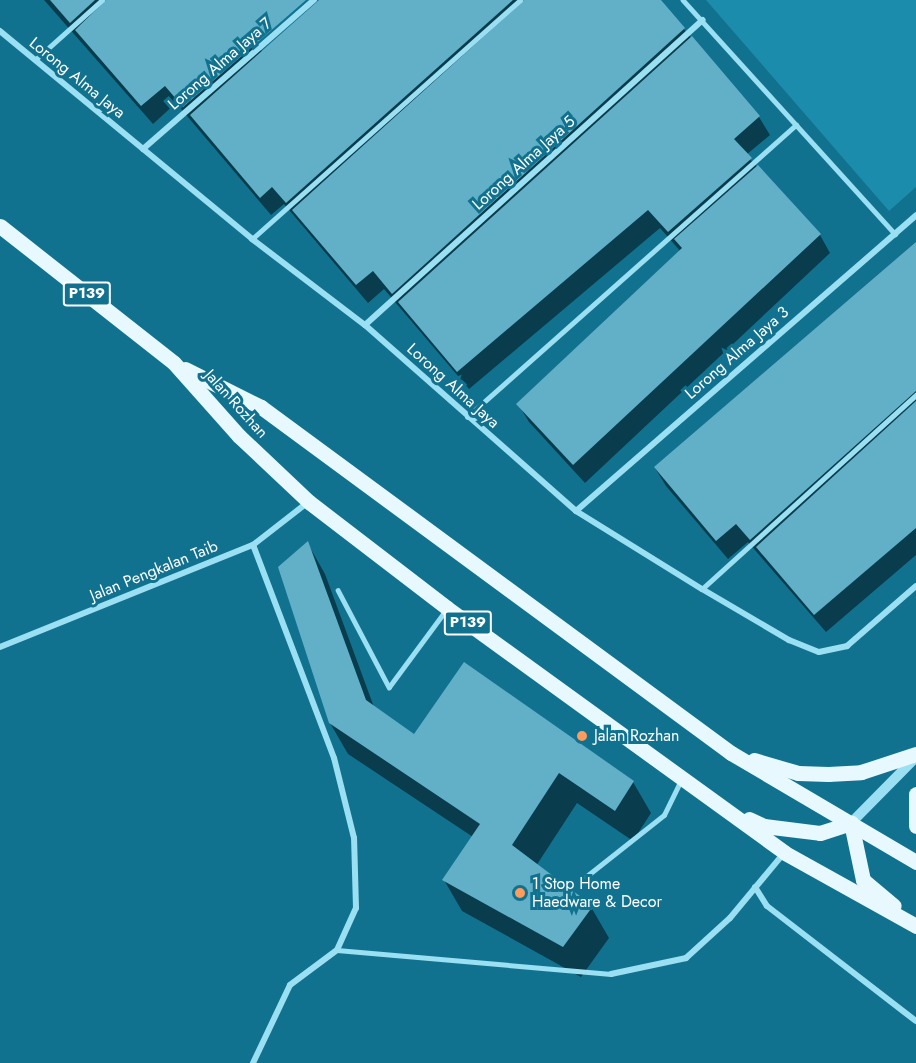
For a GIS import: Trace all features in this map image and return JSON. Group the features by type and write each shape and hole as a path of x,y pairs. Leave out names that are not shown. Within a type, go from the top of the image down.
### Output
{"main road":[{"name":"Jalan Rozhan","path":"0,226 174,363 238,436 309,502 447,608 727,809 784,853 916,926"},
{"name":"Jalan Rozhan","path":"174,363 261,407 730,753 916,862"},
{"path":"730,753 798,773 828,774 861,772 916,756"},
{"path":"916,794 916,826"},
{"path":"727,809 764,826 794,831 820,833 850,823 863,880 916,926"}],"street":[{"name":"Lorong Alma Jaya 7","path":"143,149 314,0"},
{"name":"Lorong Alma Jaya 5","path":"365,325 702,20"},
{"name":"Lorong Alma Jaya","path":"0,31 252,239 365,325 576,511 702,590 789,640 819,652 847,646 916,586"},
{"name":"Lorong Alma Jaya 3","path":"576,511 916,215"},
{"name":"Jalan Pengkalan Taib","path":"0,647 253,544 309,502"},
{"path":"253,544 334,758 354,838 356,908 337,950 290,985 253,1063"},
{"path":"850,823 916,756"},
{"path":"611,974 686,958 730,918 784,853"},
{"path":"755,887 766,906 916,1021"}],"lane":[{"path":"34,61 102,0"},
{"path":"252,239 520,0"},
{"path":"683,0 895,234"},
{"path":"467,417 796,125"},
{"path":"702,590 916,396"},
{"path":"338,590 389,687 447,608"},
{"path":"583,879 664,815 682,778"},
{"path":"337,950 611,974"}],"shaded area":[{"path":"706,0 916,0 916,187 889,211"}],"building":[{"path":"50,0 95,0 70,23"},
{"path":"106,0 306,0 183,107 165,86 141,106 75,30"},
{"path":"319,0 513,0 286,203 272,187 260,198 190,115"},
{"path":"524,0 661,0 685,28 392,294 373,271 356,285 292,210"},
{"path":"692,36 760,116 734,139 752,158 668,232 648,210 457,372 398,302"},
{"path":"758,165 821,234 573,465 516,404 682,248 674,239"},
{"path":"916,242 916,391 750,540 736,524 716,541 654,467"},
{"path":"916,401 916,528 814,615 756,547"},
{"path":"308,541 366,700 414,734 464,662 634,781 615,811 559,773 512,845 593,906 563,947 442,880 480,824 329,723 278,567"}],"place":[{"name":"Jalan Rozhan","path":"582,736"},
{"name":"1 Stop Home Haedware & Decor","path":"520,893"}]}
